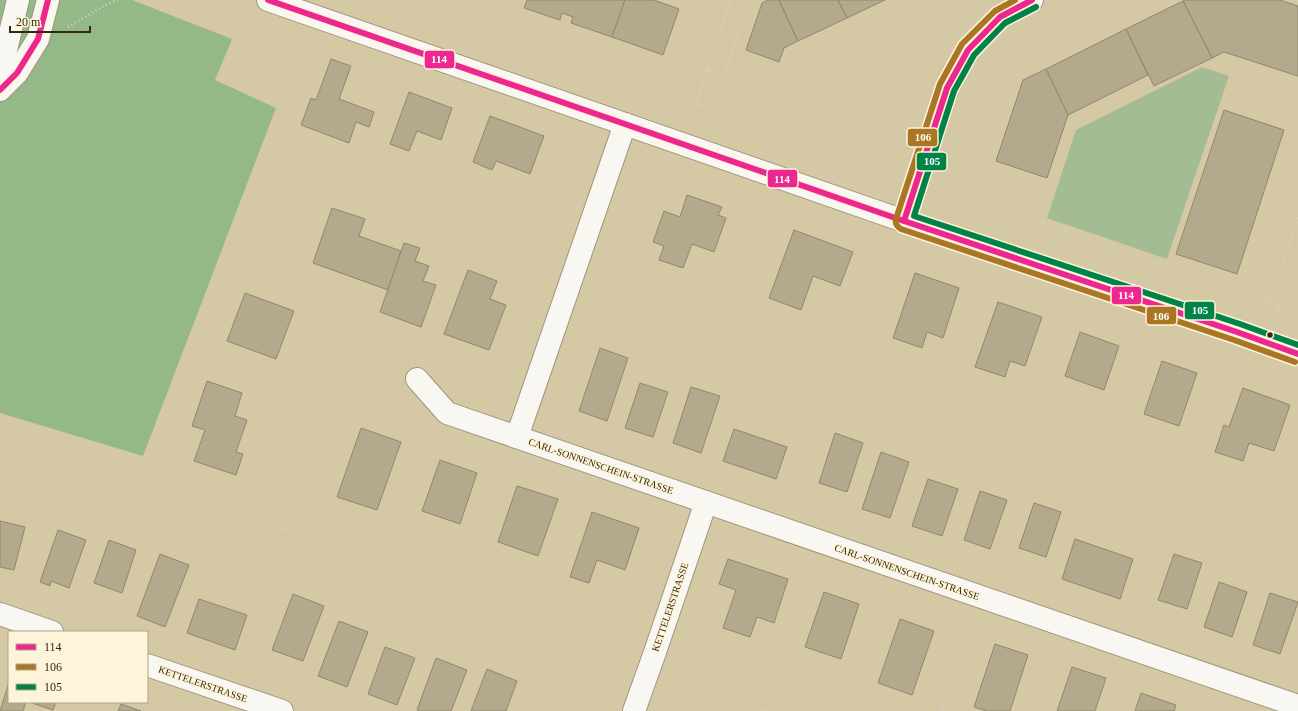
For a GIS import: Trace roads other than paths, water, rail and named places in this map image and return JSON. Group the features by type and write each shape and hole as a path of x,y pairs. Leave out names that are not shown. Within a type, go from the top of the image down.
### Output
{"street":[{"path":"0,75 18,0"},
{"path":"0,90 17,73 38,39 48,0"},
{"path":"904,221 948,88 968,50 1000,17 1032,0"},
{"path":"259,1 626,124 904,221 1237,332 1298,354"},
{"name":"CARL-SONNENSCHEIN-STRASSE","path":"517,437 626,124"},
{"name":"CARL-SONNENSCHEIN-STRASSE","path":"417,379 447,413 1298,706"},
{"name":"KETTELERSTRASSE","path":"634,711 706,502"},
{"path":"0,614 49,631"},
{"name":"KETTELERSTRASSE","path":"148,665 282,711"}]}
